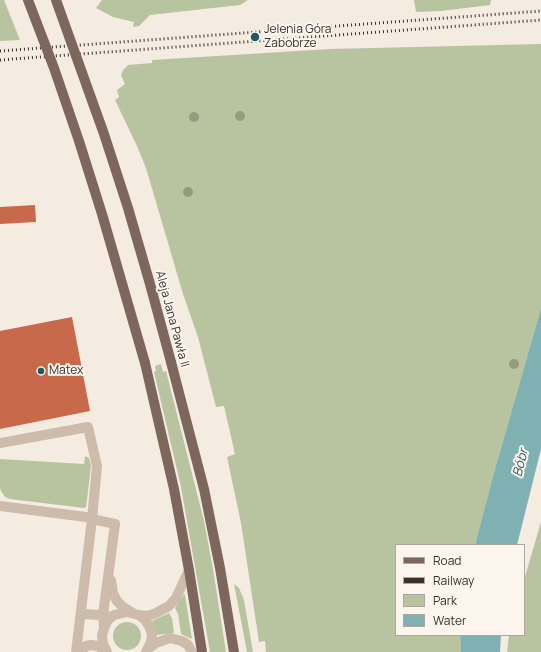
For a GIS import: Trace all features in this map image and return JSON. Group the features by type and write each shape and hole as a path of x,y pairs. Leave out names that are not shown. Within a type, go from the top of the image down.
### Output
{"main road":[{"path":"28,0 54,68 79,141 102,214 145,363 174,489 202,652"},
{"name":"Aleja Jana Pawła II","path":"56,0 97,112 126,200 150,284 204,489 220,568 234,652"}],"lane":[{"path":"0,444 88,427 97,466 76,652"},
{"path":"0,506 86,517 115,524 107,617 102,636 103,644 107,652"},
{"path":"111,559 113,593 124,607 145,620 149,626 152,634 151,642 147,651"},
{"path":"81,614 107,617 120,613 148,616 156,613 169,606 176,598 189,570"},
{"path":"147,651 156,643 170,638 182,641 188,645 192,652"},
{"path":"80,652 86,646 91,645 98,646 107,652"}],"green space":[{"path":"0,0 4,0 20,40 0,41"},
{"path":"102,0 248,0 240,5 150,15 139,26 133,27 134,22 113,17 96,8"},
{"path":"414,0 491,0 490,5 441,11 416,12"},
{"path":"541,44 541,308 475,544 395,544 395,636 460,636 461,652 266,652 265,641 259,642 241,523 227,457 235,454 224,406 216,407 198,337 183,294 146,168 115,100 119,97 117,90 125,84 121,75 123,70 128,65 152,63 152,60 330,49"},
{"path":"161,364 163,372 166,371 204,521 226,652 210,652 181,487 154,372 156,371 155,366"},
{"path":"85,456 89,458 91,465 86,507 84,508 10,499 5,497 1,491 0,459 84,464"},
{"path":"541,522 541,652 507,652 509,636 525,636 525,577"},
{"path":"234,584 239,588 244,600 253,652 247,652"},
{"path":"184,594 192,639 181,634 178,614 175,608"},
{"path":"169,613 172,618 174,633 156,635 152,621"},
{"path":"127,622 137,626 141,636 137,646 127,650 117,646 113,636 117,626"}],"water":[{"name":"Bóbr","path":"541,308 541,449 517,544 475,544"},
{"path":"460,636 501,636 500,652 461,652"}],"building":[{"path":"35,205 36,222 0,224 0,207"},
{"name":"Matex","path":"72,317 90,411 0,429 0,331"}],"railway":[{"path":"0,51 541,11"},
{"path":"0,60 541,20"}],"place":[{"name":"Jelenia Góra Zabobrze","path":"255,37"},
{"name":"Matex","path":"41,371"}]}
